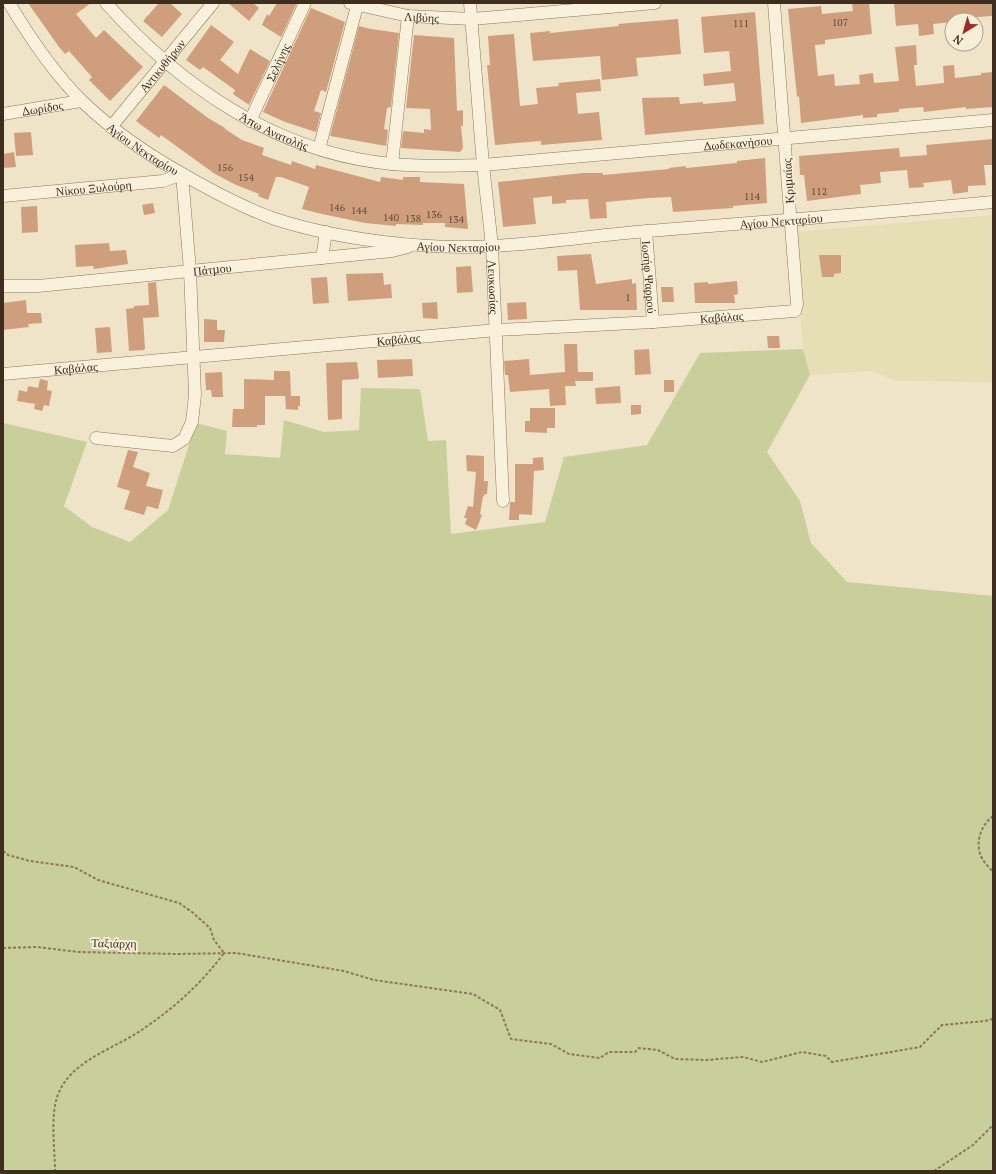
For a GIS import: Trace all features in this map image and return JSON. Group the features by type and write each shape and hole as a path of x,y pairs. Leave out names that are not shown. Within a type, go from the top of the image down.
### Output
{"street":[{"name":"Αγίου Νεκταρίου","path":"9,3 51,65 81,101 111,127 149,155 227,200 275,219 326,232 381,241 420,244 492,246 646,231 791,221 993,202"},
{"name":"Άπω Ανατολής","path":"106,3 133,33 166,62 209,96 250,121 319,149 392,164 438,166 483,165"},
{"name":"Αντικυθήρων","path":"111,127 213,3"},
{"name":"Σελήνης","path":"250,121 305,3"},
{"name":"Λευκωσίας","path":"470,3 483,165 492,246 497,330 503,501"},
{"name":"Λιβύης","path":"353,4 408,16 472,19 567,7 654,3"},
{"name":"Κριμαίας","path":"774,3 797,304 795,311"},
{"path":"319,149 353,4"},
{"path":"392,164 408,16"},
{"name":"Δωρίδος","path":"3,114 81,101"},
{"name":"Δωδεκανήσου","path":"483,165 993,120"},
{"path":"96,438 173,446 184,439 192,422 195,395 194,356 190,271 182,174"},
{"name":"Νίκου Ξυλούρη","path":"3,196 163,182 182,174"},
{"name":"Ιωσήφ Ψαρρού","path":"646,231 653,322"},
{"path":"322,258 326,232"},
{"name":"Πάτμου","path":"3,286 38,286 392,251 420,244"},
{"name":"Καβάλας","path":"3,374 497,330 653,322 795,311"}],"path":[{"path":"993,816 986,822 979,837 981,856 993,872"},
{"path":"3,851 8,855 30,861 74,867 98,880 179,903 203,920 210,928 214,940 224,953 207,976 185,997 142,1030 77,1069 60,1090 54,1114 54,1171"},
{"name":"Ταξιάρχη","path":"3,948 38,946 78,952 178,954 236,953 344,971 374,980 473,994 500,1010 511,1039 551,1044 569,1054 600,1058 609,1052 635,1052 639,1048 658,1050 675,1059 706,1060 743,1057 762,1062 802,1052 826,1056 832,1062 920,1048 942,1025 993,1019"},
{"path":"934,1171 973,1145 993,1125"}],"shaded area":[{"path":"993,215 993,382 896,381 871,371 810,375 803,349 795,232"}],"green space":[{"path":"803,349 810,375 767,452 800,501 811,543 847,582 993,596 993,1171 3,1171 3,423 87,442 64,506 92,527 130,542 168,510 196,423 227,431 225,454 280,458 284,420 324,432 359,430 361,388 420,389 428,441 446,440 451,534 545,522 564,457 647,445 700,353"}],"building":[{"path":"28,3 91,3 76,14 96,38 104,30 143,67 110,101 89,80 92,77 69,51 65,54 59,47"},
{"path":"159,3 170,3 182,14 162,37 143,21"},
{"path":"228,3 253,3 259,8 249,21"},
{"path":"277,3 297,3 281,37 262,25 267,14 269,16"},
{"path":"852,3 869,3 872,34 825,40 825,44 815,45 818,76 834,74 835,86 860,84 859,75 873,73 874,83 899,81 895,47 916,45 917,65 914,65 916,86 944,83 943,66 954,65 955,78 993,72 993,107 966,109 966,107 924,112 923,107 899,109 899,112 877,114 877,117 863,118 863,115 801,123 788,9 821,6 822,14 853,11"},
{"path":"894,3 993,3 993,16 984,17 984,12 944,12 944,23 933,24 934,34 919,36 918,24 896,26"},
{"path":"311,8 345,22 326,92 321,90 314,111 321,113 316,132 285,122 263,112"},
{"path":"755,12 764,124 645,135 642,98 679,97 680,104 703,102 703,104 736,101 734,83 704,86 703,74 731,71 729,51 704,53 701,17"},
{"path":"678,19 681,54 636,58 638,76 602,80 600,56 533,61 530,33 550,31 550,33 619,26 618,24"},
{"path":"211,25 234,42 220,60 238,74 250,49 270,61 249,105 233,94 235,90 203,67 200,70 186,60"},
{"path":"359,26 399,33 391,107 387,108 384,129 388,130 386,146 330,136"},
{"path":"514,34 520,106 538,104 536,88 559,86 558,83 600,79 601,91 576,93 578,114 599,112 602,140 541,145 541,141 495,145 487,65 490,65 488,36"},
{"path":"414,35 454,38 457,111 463,110 463,126 461,126 463,148 460,152 401,148 403,131 424,133 424,129 431,130 430,109 406,108"},
{"path":"164,85 208,118 242,140 264,148 262,155 291,165 292,161 315,169 316,165 380,182 381,177 403,180 403,177 420,177 420,182 464,184 468,229 445,227 445,223 423,223 423,225 396,224 396,226 365,223 302,209 309,187 281,177 276,177 268,200 258,196 259,194 236,185 215,174 161,135 159,138 136,121"},
{"path":"31,132 33,155 16,156 14,133"},
{"path":"993,139 993,165 984,165 986,185 968,186 968,192 953,194 951,180 923,183 924,187 909,188 907,170 880,172 881,183 860,185 861,194 807,201 804,175 800,175 799,156 899,148 900,157 927,155 926,145"},
{"path":"14,152 16,167 3,168 3,154"},
{"path":"765,158 767,203 733,206 733,208 673,212 671,197 649,198 606,202 607,218 590,219 588,199 566,200 566,203 552,204 552,196 533,198 536,224 503,227 498,182 583,173 603,173 603,175 686,166 686,168 737,163 737,161"},
{"path":"153,203 155,213 144,215 142,205"},
{"path":"37,206 38,232 22,233 21,207"},
{"path":"109,243 110,251 126,250 128,264 94,269 93,266 76,267 75,245"},
{"path":"591,254 596,284 632,279 632,284 636,283 637,310 580,310 577,270 558,271 557,256"},
{"path":"819,255 841,255 841,273 834,274 834,277 822,277"},
{"path":"471,266 473,292 457,293 456,267"},
{"path":"383,273 384,285 391,284 392,298 348,301 346,274"},
{"path":"327,277 329,303 313,304 311,278"},
{"path":"737,281 738,294 734,295 735,303 695,303 694,283 708,282 708,284"},
{"path":"156,282 159,317 143,318 145,348 144,350 129,351 126,309 134,308 134,306 149,305 148,283"},
{"path":"661,287 673,287 674,302 662,302"},
{"path":"26,300 27,313 41,313 42,323 28,324 29,327 3,330 3,303"},
{"path":"437,302 438,319 423,318 422,303"},
{"path":"526,302 527,319 508,320 507,303"},
{"path":"204,319 217,320 217,330 225,330 224,342 204,342"},
{"path":"110,327 112,352 97,353 95,328"},
{"path":"767,336 779,336 780,348 768,348"},
{"path":"564,344 577,344 578,372 593,372 593,381 575,381 576,386 565,386 566,405 550,406 549,389 510,392 508,375 505,375 504,361 529,359 530,375 565,372"},
{"path":"649,349 651,374 635,375 634,350"},
{"path":"412,359 413,376 378,378 377,360"},
{"path":"357,362 358,379 342,380 342,419 328,420 326,363"},
{"path":"274,371 290,371 291,396 265,396 265,425 257,425 257,427 232,427 233,409 244,409 244,379 274,380"},
{"path":"222,372 223,397 212,397 211,390 206,390 205,373"},
{"path":"40,379 48,381 47,390 52,391 49,406 44,405 42,411 34,409 35,404 17,401 19,390 27,392 28,386 38,388"},
{"path":"664,380 674,380 674,392 664,392"},
{"path":"620,386 621,403 596,404 595,388"},
{"path":"285,396 300,396 300,406 298,406 298,410 286,409"},
{"path":"631,405 641,405 641,414 631,415"},
{"path":"530,408 555,408 555,428 547,428 547,433 525,432 525,421 530,421"},
{"path":"128,450 138,452 133,467 150,473 146,486 163,490 158,509 147,506 144,515 124,509 130,491 117,487"},
{"path":"466,455 484,456 484,481 488,481 487,494 483,497 480,514 482,515 476,530 465,524 467,518 464,518 468,506 473,507 476,472 467,471"},
{"path":"543,457 544,470 534,471 532,515 519,514 519,520 509,520 510,502 515,502 515,464 533,464 533,458"}]}
